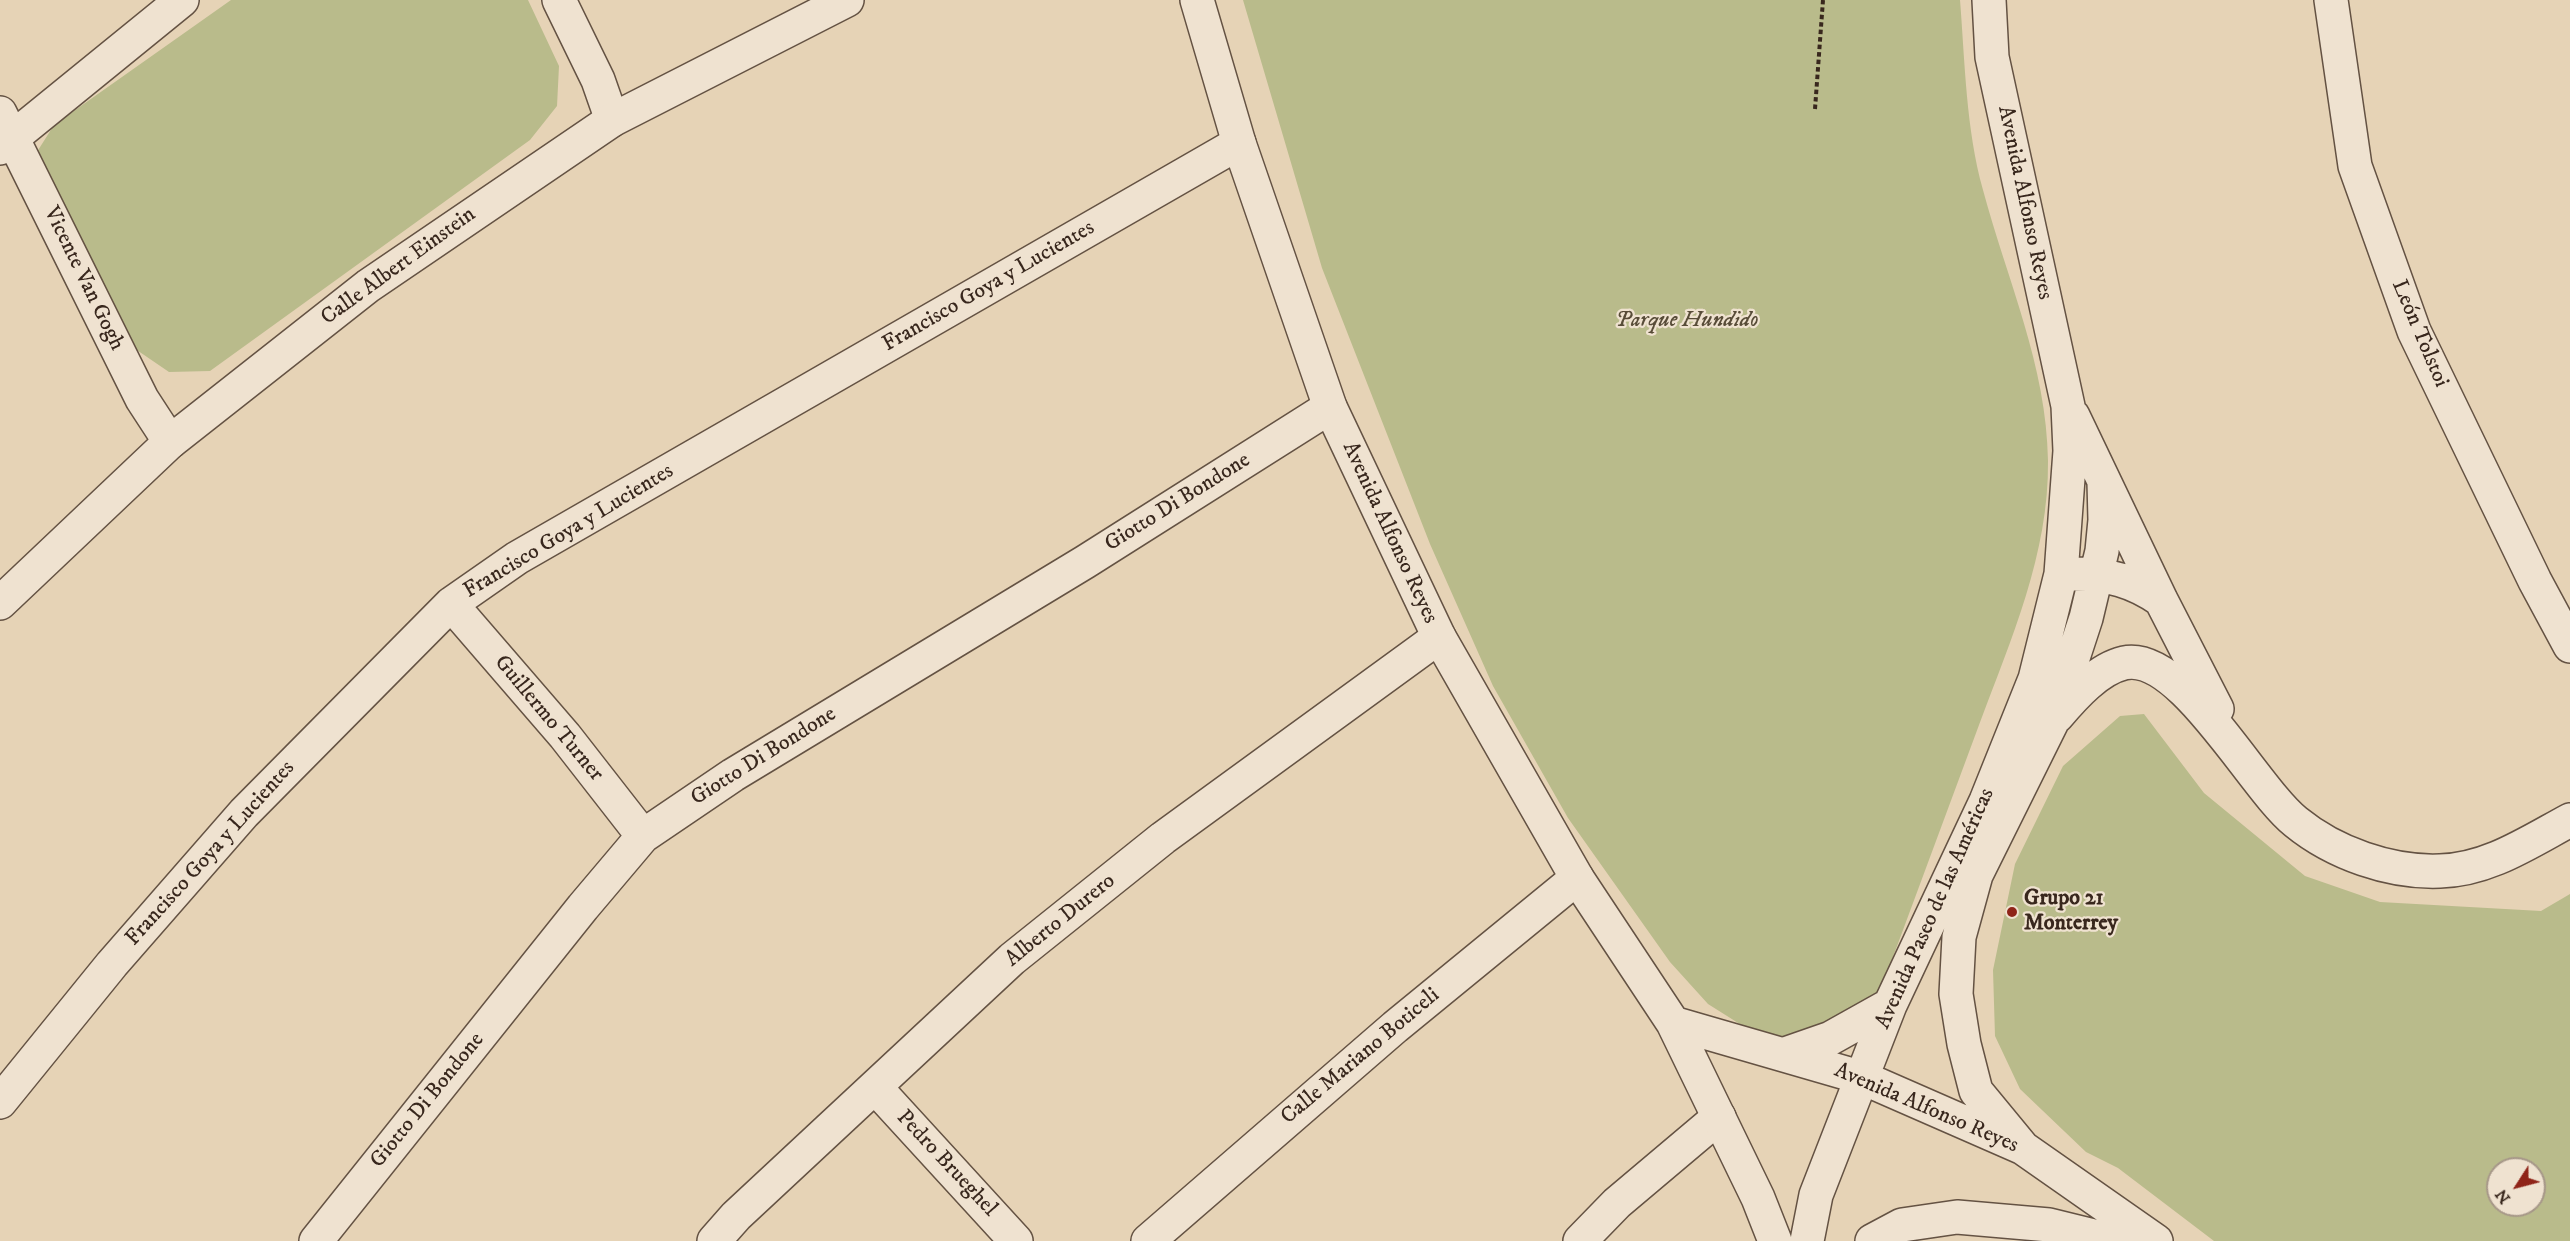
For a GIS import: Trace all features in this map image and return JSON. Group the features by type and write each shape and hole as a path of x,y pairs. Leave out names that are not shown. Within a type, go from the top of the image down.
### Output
{"street":[{"path":"4,133 182,0"},
{"path":"559,0 598,80 612,120"},
{"name":"Calle Albert Einstein","path":"0,603 170,442 368,286 612,120 847,0"},
{"name":"Avenida Alfonso Reyes","path":"1197,0 1239,142 1330,407 1439,637 1577,878 1673,1023 1719,1117 1775,1241"},
{"name":"Avenida Alfonso Reyes","path":"1989,0 1992,57 2068,405 2070,451 2061,574"},
{"name":"León Tolstoi","path":"2331,0 2355,166 2414,331 2535,581 2570,646"},
{"name":"Vicente Van Gogh","path":"4,133 142,399 170,442"},
{"name":"Francisco Goya y Lucientes","path":"0,1102 112,964 244,813 451,604 517,558 1239,142"},
{"name":"Avenida Alfonso Reyes","path":"2068,405 2161,600"},
{"name":"Giotto Di Bondone","path":"316,1241 583,907 643,836 733,775 1085,562 1330,407"},
{"name":"Avenida Paseo de las Américas","path":"2023,1148 1976,1091 1964,1044 1956,994 1959,937 1976,875 2052,722 2086,618 2097,574 2105,520 2104,482"},
{"path":"2061,574 2097,574 2131,582 2161,600 2244,761"},
{"name":"Avenida Paseo de las Américas","path":"1807,1241 1816,1195 1890,1005 1951,879 2035,679 2061,574"},
{"name":"Guillermo Turner","path":"451,604 565,736 643,836"},
{"name":"Alberto Durero","path":"714,1241 736,1216 1012,959 1163,838 1439,637"},
{"path":"2052,722 2067,704 2101,675 2124,663 2140,663 2158,669 2187,690 2274,801 2295,822 2320,840 2353,856 2385,865 2440,871 2491,862 2570,820"},
{"name":"Calle Mariano Boticeli","path":"1148,1241 1395,1027 1577,878"},
{"path":"1785,1054 1831,1038 1890,1005"},
{"name":"Avenida Alfonso Reyes","path":"1673,1023 1863,1078 2023,1148 2156,1241"},
{"name":"Pedro Brueghel","path":"875,1087 1016,1241"},
{"path":"1580,1241 1617,1203 1719,1117"},
{"path":"1872,1241 1902,1225 1957,1217 2049,1225 2114,1241"}],"path":[{"path":"1815,109 1823,0"}],"green space":[{"path":"231,0 528,0 559,66 557,106 530,140 210,371 169,372 128,344 35,155 54,125"},
{"name":"Parque Hundido","path":"1243,0 1960,0 1967,96 1977,167 2024,324 2041,391 2048,461 2047,496 2035,563 2026,596 1880,992 1837,1028 1796,1039 1754,1033 1708,1004 1670,962 1568,818 1493,686 1430,544 1322,268"},
{"path":"2144,714 2204,793 2305,876 2380,902 2541,911 2570,894 2570,1241 2214,1241 2118,1168 2086,1152 2020,1089 1995,1036 1993,970 2015,864 2063,766 2120,716"}],"place":[{"name":"Grupo 21 Monterrey","path":"2012,912"}]}
